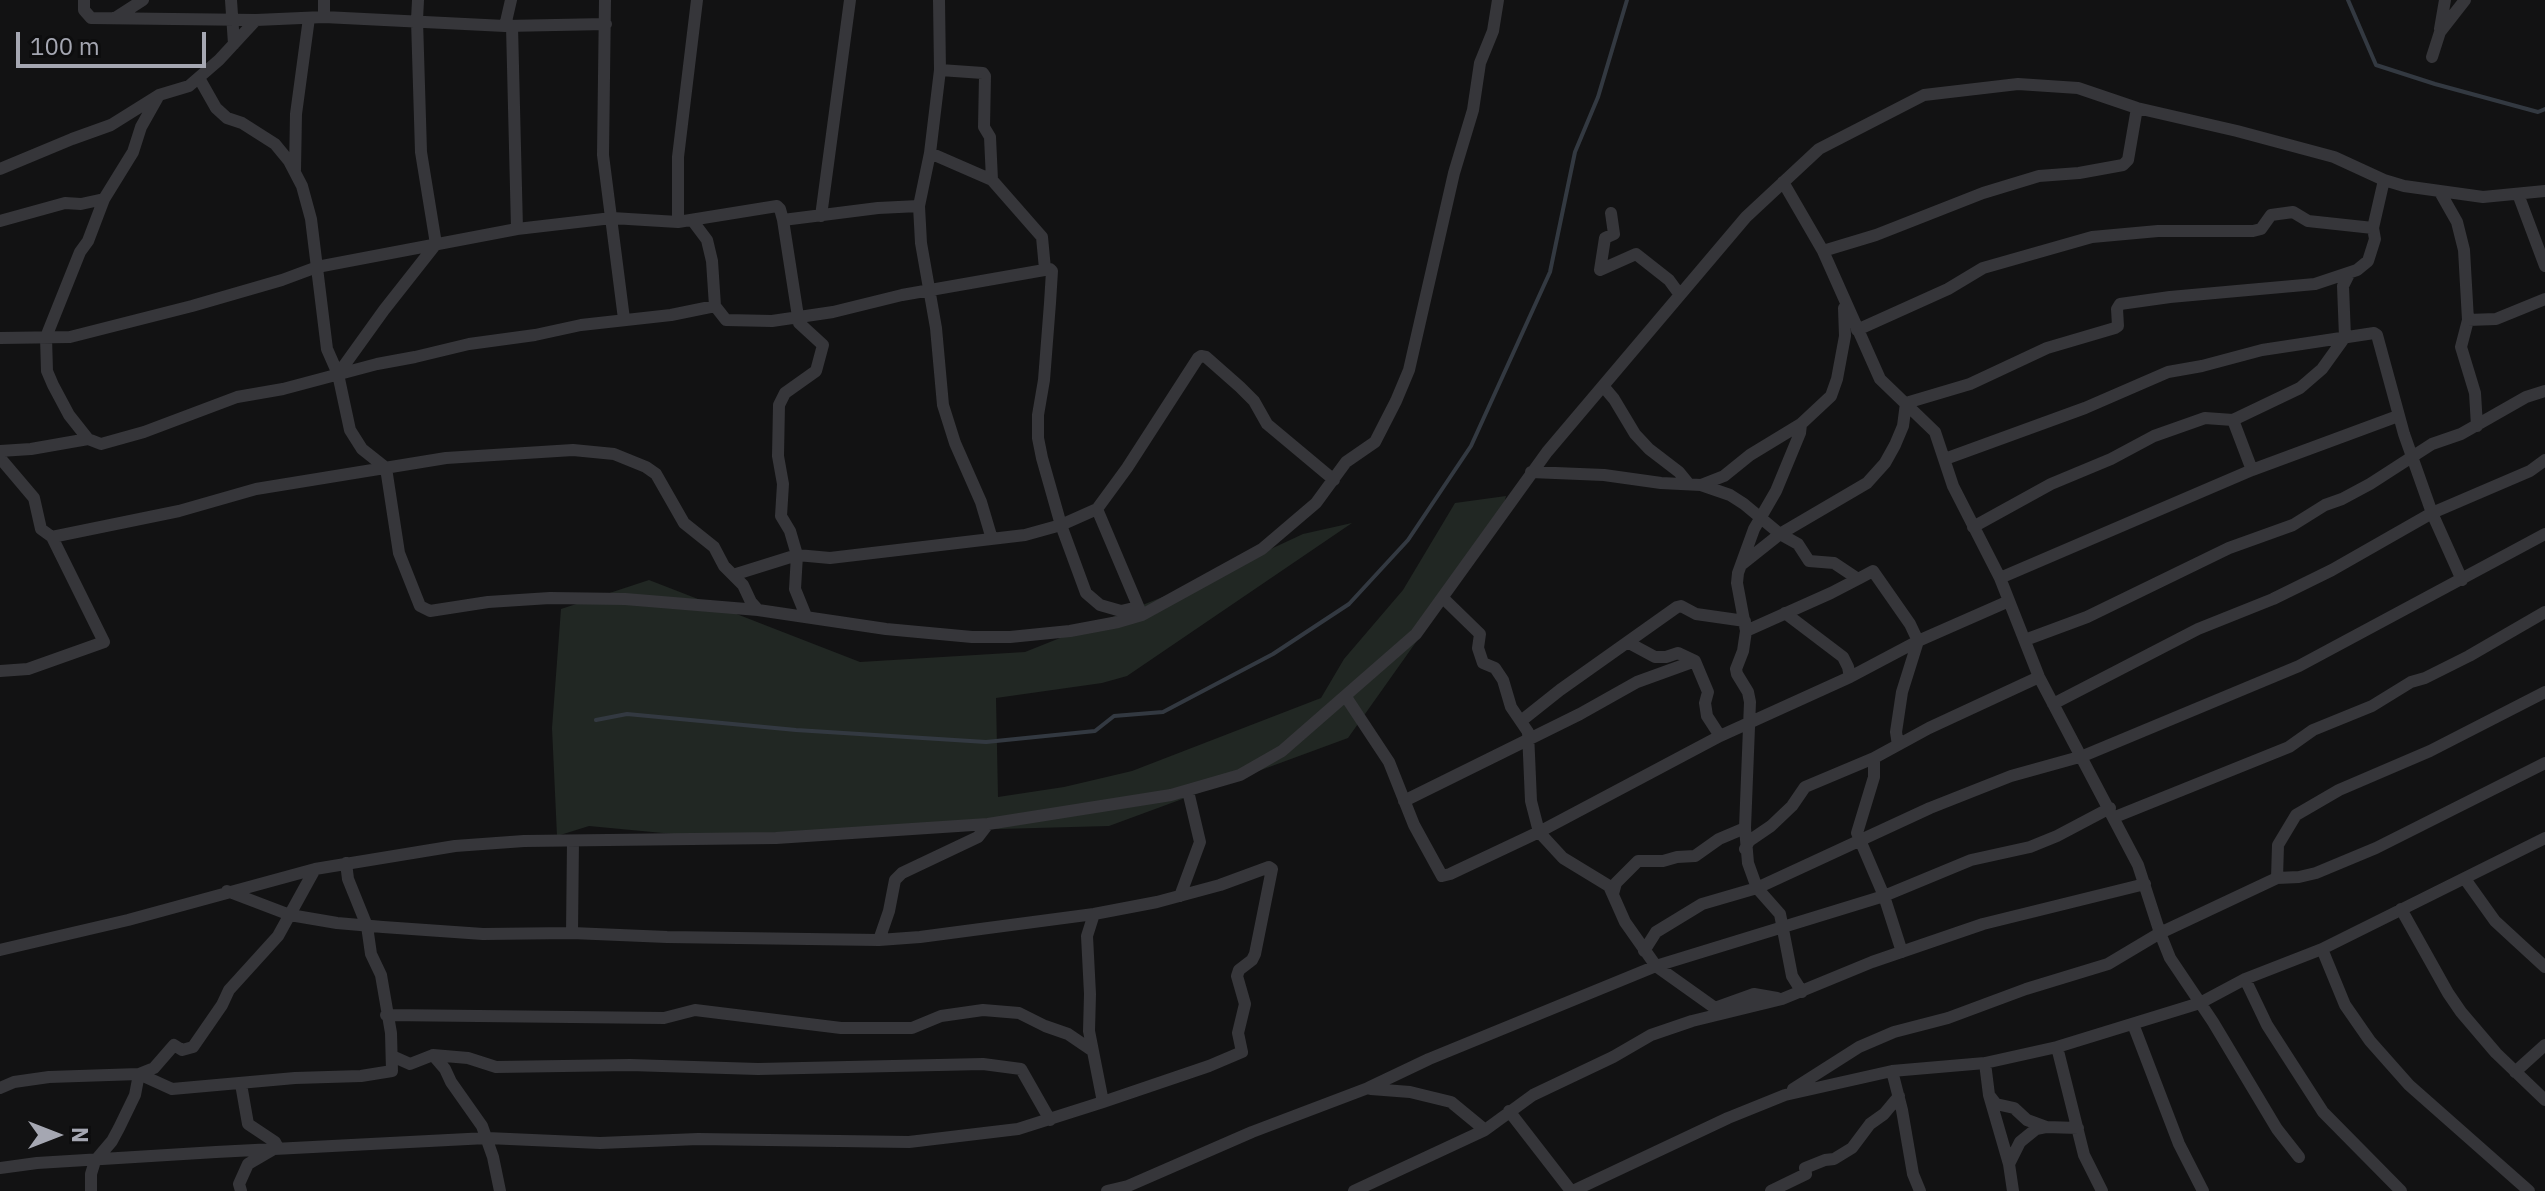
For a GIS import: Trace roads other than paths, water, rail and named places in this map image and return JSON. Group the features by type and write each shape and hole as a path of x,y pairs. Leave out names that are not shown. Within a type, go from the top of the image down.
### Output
{"street":[{"path":"84,0 84,10 91,18 256,20 324,17 508,26 606,24"},
{"path":"113,19 143,0"},
{"path":"231,0 234,44"},
{"path":"324,0 324,17"},
{"path":"338,374 436,244 421,152 418,0"},
{"path":"511,0 508,26 517,229"},
{"path":"605,0 603,155 624,319"},
{"path":"678,222 678,157 697,0"},
{"path":"821,216 850,0"},
{"path":"939,0 940,70 930,153 919,206 921,243 936,328 943,405 992,539"},
{"path":"199,78 216,108 227,118 242,123 275,144 302,186 311,219 327,349 338,374 350,430 362,449 386,468 399,553 420,606 430,611 488,602 550,598 636,599 758,610 846,625 972,637 1010,637 1070,631 1140,611 1262,549 1316,503 1346,462 1375,442 1409,370 1454,173 1473,110 1480,63 1493,31 1498,0"},
{"path":"2432,57 2445,0"},
{"path":"2440,32 2465,0"},
{"path":"295,172 296,114 309,18"},
{"path":"0,169 111,125 159,95 189,86 256,20"},
{"path":"940,70 985,74 984,127 990,137 992,180"},
{"path":"0,950 128,920 315,869 455,846 524,841 776,838 988,824 1188,791 1240,775 1282,751 1416,634 1531,472 1746,217 1819,149 1924,95 2018,84 2088,90 2137,108 2334,157 2404,186 2483,197 2545,191"},
{"path":"159,95 141,127 133,152 104,199 46,337 47,371 53,385 69,415 88,439 101,444 144,432 237,397 283,389 469,344 715,306"},
{"path":"1823,251 2039,176 2123,165 2128,160 2137,108"},
{"path":"930,153 992,180 1042,237 1045,269"},
{"path":"1906,403 1970,384 2047,348 2115,328 2118,326 2117,309 2120,304 2315,284 2349,274 2368,261 2375,239 2373,228 2384,180"},
{"path":"1783,182 1823,251 1880,379 1935,432 1953,486 2000,578 2039,677 2134,855 2160,933 2180,975 2277,1129 2299,1157"},
{"path":"2440,192 2457,222 2464,250 2468,320 2461,347 2475,393 2477,426"},
{"path":"2518,194 2545,266"},
{"path":"0,221 65,203 81,204 104,199"},
{"path":"0,338 70,337 192,306 317,267 517,229 612,218 678,222 770,205 780,209 783,220 799,323 823,345 816,371 785,393 779,405 778,456 783,484 781,516 790,531 797,555 795,589 806,616"},
{"path":"783,220 919,206"},
{"path":"1857,330 1948,289 1983,268 2092,237 2158,231 2253,231 2261,229 2271,215 2293,212 2308,221 2373,228"},
{"path":"1611,213 1614,234 1605,238 1600,270 1636,254 1669,280 1680,295"},
{"path":"692,220 707,240 712,261 715,306 726,320 772,321 833,312 929,290 1045,269 1052,271 1038,438 1061,525 1086,593 1100,605 1121,611 1140,611"},
{"path":"1973,527 2051,484 2111,459 2154,436 2205,418 2233,420 2272,403 2313,378 2345,337 2343,286 2349,274"},
{"path":"2468,320 2496,319 2545,299"},
{"path":"1695,484 1724,476 1750,455 1801,424 1831,396 1845,336 1844,301"},
{"path":"1945,459 2085,408 2168,372 2262,350 2368,333 2377,335 2398,416 2432,513 2462,580"},
{"path":"733,575 797,555 830,558 1025,535 1061,525 1097,509 1201,356 1206,357 1254,401 1267,424 1334,480"},
{"path":"1603,386 1635,434 1649,449 1695,484"},
{"path":"2025,640 2087,617 2202,559 2293,525 2325,505 2370,484 2432,444 2477,426 2526,397 2545,391"},
{"path":"1741,565 1780,534 1867,483 1885,463 1895,445 1903,426 1906,403"},
{"path":"2000,578 2252,470 2398,416"},
{"path":"2233,420 2252,470"},
{"path":"1801,424 1776,491 1754,529 1741,565 1737,583 1745,626 1743,651 1736,669 1748,692 1745,849 1757,888 1780,914 1792,976 1802,992"},
{"path":"0,451 88,439"},
{"path":"52,537 179,511 256,489 446,458 573,450 614,454 656,474 684,523 719,552 724,566 743,585 758,610"},
{"path":"0,458 34,498 41,529 52,537 104,642 28,669 0,671"},
{"path":"2053,704 2198,629 2273,599 2332,570 2432,513 2530,471 2545,460"},
{"path":"1531,472 1695,484 1730,495 1780,534 1798,544 1809,561 1829,561 1858,579"},
{"path":"1097,509 1140,611"},
{"path":"1644,951 1656,932 1702,904 1757,888 1858,840 2011,776 2083,756 2299,666 2545,534"},
{"path":"1521,721 1560,690 1681,606 1696,614 1745,626 1785,613 1873,571 1910,624 1918,641 1902,692 1896,732 1898,745"},
{"path":"1443,598 1480,634 1478,648 1483,663 1495,668 1503,680 1511,707 1530,739 1528,775 1539,832 1563,858 1609,886 1625,922 1656,966 1715,1008 1754,994 1782,999"},
{"path":"1346,697 1389,762 1414,825 1442,876 1539,832 1720,736 2009,601"},
{"path":"1107,1191 1128,1186 1252,1132 1368,1088 1429,1059 1656,966 1884,896 1971,860 2030,847 2289,747 2313,730 2372,706 2411,682 2469,656 2545,612"},
{"path":"1785,613 1843,657 1850,677"},
{"path":"1629,643 1655,657 1678,653 1695,661 1708,692 1705,703 1707,716 1720,736"},
{"path":"1404,801 1637,682 1695,661"},
{"path":"1745,849 1749,841 1792,806 1805,787 1874,758 1929,728 2039,677"},
{"path":"2277,878 2278,845 2296,815 2339,790 2430,751 2545,692"},
{"path":"1874,758 1874,777 1857,833 1858,840 1884,896 1902,952"},
{"path":"1785,1095 1859,1047 1894,1032 1948,1018 2026,989 2108,964 2160,933 2277,878 2308,875 2351,859 2545,763"},
{"path":"1180,896 1200,842 1188,791"},
{"path":"879,940 895,880 902,873 978,837 988,824"},
{"path":"1613,894 1616,883 1638,861 1695,856 1719,839 1745,828"},
{"path":"1509,1111 1572,1191 1728,1118 1785,1095 1892,1071 1985,1063 2057,1047 2200,1003 2245,979 2322,949 2545,838"},
{"path":"572,933 573,841"},
{"path":"139,1074 172,1089 388,1073 393,1067 390,1023 386,1015 381,975 371,954 367,926 348,879 346,863"},
{"path":"0,1168 276,1148 487,1138 600,1143 698,1139 909,1142 1018,1129 1209,1066 1243,1050 1238,1033 1245,1004 1237,976 1255,954 1272,869 1269,867 1180,896 1094,914 879,940 483,934 367,926 290,915 227,891"},
{"path":"0,1088 14,1082 49,1077 139,1074 154,1068 174,1045 182,1050 193,1047 229,990 278,936 315,869"},
{"path":"2465,879 2495,921 2545,967"},
{"path":"1354,1191 1485,1130 1533,1095 1651,1035 1692,1021 1782,999 1983,924 2145,884"},
{"path":"2401,909 2454,1002 2487,1043 2545,1100"},
{"path":"1094,914 1087,936 1089,1031 1103,1102"},
{"path":"2322,949 2345,1005 2370,1041 2409,1085 2529,1191"},
{"path":"2245,979 2267,1025 2323,1112 2401,1191"},
{"path":"386,1015 664,1018 695,1010 841,1028 912,1028 941,1016 983,1010 1019,1013 1068,1034 1093,1051"},
{"path":"2133,1024 2179,1144 2203,1191"},
{"path":"2515,1072 2545,1045"},
{"path":"2057,1047 2084,1155 2102,1191"},
{"path":"392,1056 410,1064 433,1055 468,1058 496,1067 630,1065 772,1069 954,1063 1013,1067 1023,1072 1050,1120"},
{"path":"433,1055 487,1138 500,1191"},
{"path":"1985,1063 1989,1095 2009,1164 2013,1191"},
{"path":"1892,1071 1907,1151 1920,1191"},
{"path":"91,1191 95,1161 119,1128 135,1095 139,1074"},
{"path":"241,1084 248,1124 275,1142 276,1148"},
{"path":"1368,1088 1410,1092 1451,1102 1485,1130"},
{"path":"1989,1095 1996,1104 2014,1108 2027,1120 2046,1127"},
{"path":"1771,1191 1806,1174 1805,1168 1834,1159 1852,1148 1870,1124 1884,1114 1899,1096"},
{"path":"2009,1164 2020,1142 2036,1129 2078,1128"},
{"path":"241,1191 239,1184 248,1164 276,1148"}],"waterway":[{"path":"596,720 627,714 796,730 986,742 1095,731 1114,716 1163,712 1273,654 1349,604 1408,540 1471,446 1550,272 1575,152 1598,97 1627,0"},
{"path":"2348,0 2376,65 2538,112 2545,109"}]}
